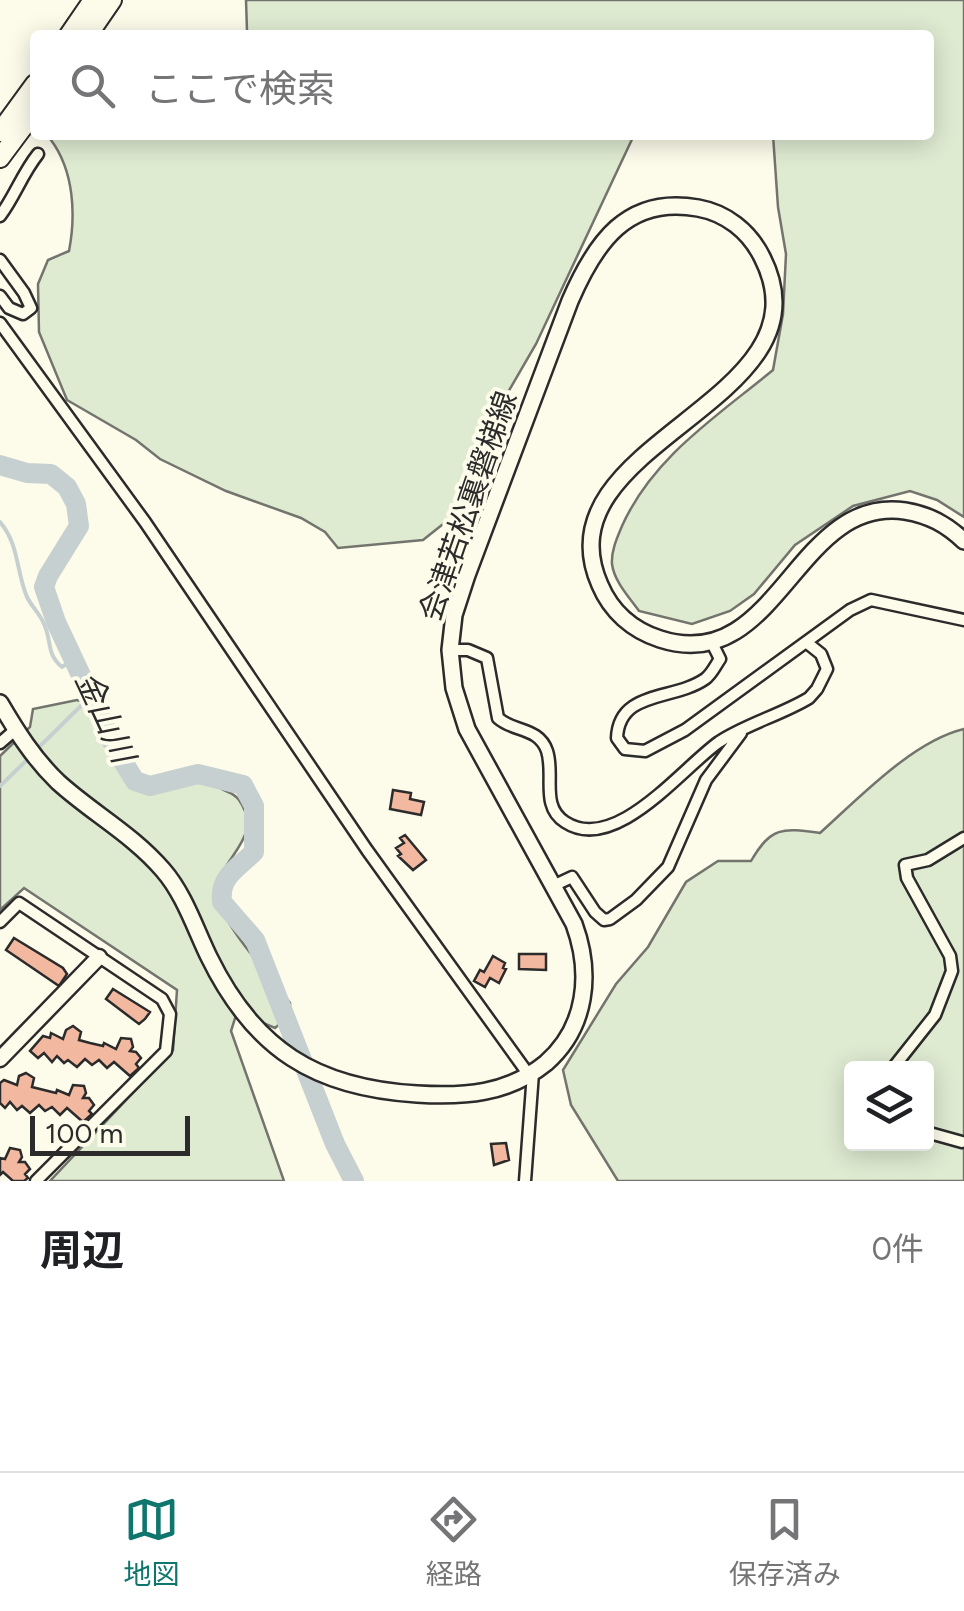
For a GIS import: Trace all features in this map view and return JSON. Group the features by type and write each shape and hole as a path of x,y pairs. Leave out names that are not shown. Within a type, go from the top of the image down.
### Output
{"highway":[{"path":"72,30 92,0"},
{"path":"91,30 112,0"},
{"path":"0,132 30,91"},
{"path":"0,158 30,117"}],"main road":[{"name":"会津若松裏磐梯線","path":"0,703 15,730 60,783 116,826 166,872 230,996 250,1024 284,1055 306,1068 368,1090 442,1096 489,1092 531,1074 572,1031 580,1011 586,982 579,937 555,885 468,729 450,672 454,615 584,267 618,227 644,210 670,206 709,210 747,234 771,282 771,320 748,367 702,410 642,456 614,486 594,531 592,552 598,581 608,602 627,622 666,641 712,641"},
{"path":"712,641 758,614 826,536 866,512 891,509 919,513 945,524 964,541"}],"street":[{"path":"0,216 12,200 22,174 38,154"},
{"path":"0,260 31,308 23,314 15,312 0,296"},
{"path":"0,323 146,522 367,850 531,1074 524,1181"},
{"path":"712,641 720,659 705,679 678,692 630,705 622,714 617,738 625,749 645,751 685,730 770,665 871,600 964,620"},
{"path":"450,650 468,650 487,658 498,718 536,734 547,751 548,788 554,812 564,822 583,830 598,830 650,803 721,740 798,704 818,689 826,662 806,642"},
{"path":"0,743 15,730"},
{"path":"555,885 572,877 604,920 610,920 636,900 668,867 706,780 741,732"},
{"path":"898,1061 935,1015 952,971 950,956 907,878 905,865 928,860 964,838"},
{"path":"0,922 20,903 162,998 170,1014 166,1051 36,1181"},
{"path":"0,1059 99,956"},
{"path":"934,1134 962,1142"}],"green space":[{"path":"246,0 964,0 964,517 937,500 910,491 853,506 795,545 754,594 730,611 692,624 639,611 619,583 612,564 622,526 651,479 708,422 773,370 783,314 786,254 773,140 934,140 934,30 247,30"},
{"path":"51,140 632,140 536,344 485,432 467,505 423,540 338,548 325,532 301,518 226,491 160,459 136,440 67,400 39,332 38,284 48,260 69,251 71,194 59,152"},
{"path":"77,700 89,703 117,759 142,785 161,788 209,782 235,795 246,814 243,839 222,872 218,897 238,937 290,1003 290,1015 275,1028 237,1012 231,1031 284,1181 50,1181 173,1050 177,990 24,888 0,910 0,756 30,727 33,709"},
{"path":"964,729 964,1181 618,1181 571,1105 563,1070 616,984 648,947 686,882 718,861 751,861 765,841 779,832 820,833 888,772 925,745"}],"building":[{"path":"393,790 411,793 410,799 424,802 421,815 390,809"},
{"path":"405,835 426,860 413,870 398,856 401,854 396,848 404,843 400,838"},
{"path":"14,938 63,968 67,974 59,986 6,950"},
{"path":"519,954 546,954 546,970 519,969"},
{"path":"493,956 505,963 506,969 499,983 490,978 485,987 474,981"},
{"path":"113,989 150,1012 145,1019 139,1024 106,999"},
{"path":"73,1026 81,1032 79,1040 116,1049 121,1038 131,1039 130,1051 141,1058 136,1064 139,1068 130,1076 114,1062 107,1068 99,1060 92,1065 85,1059 77,1067 57,1056 52,1062 44,1053 38,1058 30,1051 43,1036 50,1038 51,1033 63,1039 66,1030"},
{"path":"26,1073 34,1078 32,1087 56,1093 57,1090 69,1095 73,1085 84,1086 83,1098 89,1098 94,1105 89,1111 92,1114 83,1122 67,1108 60,1115 52,1107 45,1111 39,1105 30,1113 22,1106 17,1110 10,1102 5,1108 0,1103 0,1083 4,1080 17,1085 19,1076"},
{"path":"506,1143 509,1160 494,1165 491,1144"},
{"path":"10,1148 20,1150 19,1162 25,1162 30,1169 24,1181 13,1181 3,1172 0,1175 0,1158 5,1159"}],"waterway":[{"name":"金山川","path":"0,465 27,473 51,474 67,487 76,504 79,526 44,587 56,622 116,750 135,781 150,786 198,774 243,785 254,806 254,852 223,885 222,902 255,940 335,1144 354,1181"},
{"path":"0,522 11,539 27,597 44,624 54,657 62,667 74,659"},
{"path":"35,751 91,696"},
{"path":"0,786 29,758"}]}
